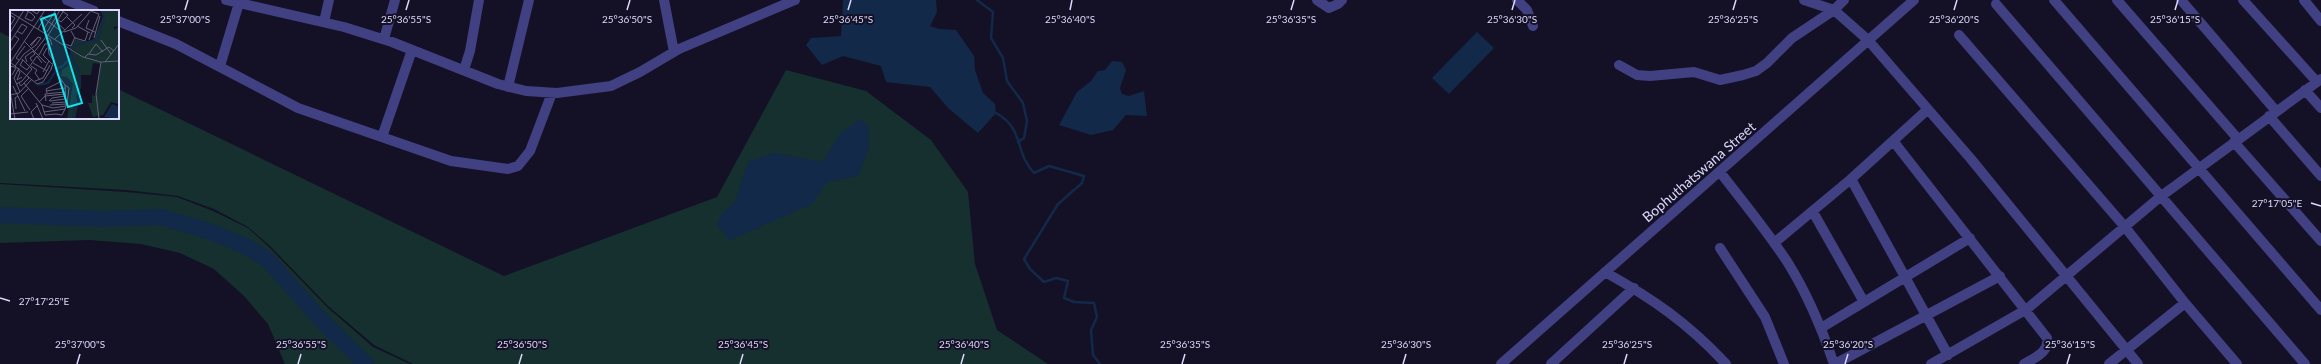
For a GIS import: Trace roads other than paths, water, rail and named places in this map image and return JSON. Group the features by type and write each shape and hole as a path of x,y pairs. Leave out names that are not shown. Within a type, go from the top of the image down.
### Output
{"street":[{"path":"67,0 92,10"},
{"path":"226,0 324,22 384,39 508,87 526,91 552,93 592,90 610,86 640,72 674,52 795,0"},
{"path":"272,10 274,0"},
{"path":"324,22 329,0"},
{"path":"384,39 395,0"},
{"path":"464,70 470,51 479,0"},
{"path":"508,87 529,0"},
{"path":"664,0 674,52"},
{"path":"1317,0 1329,8 1338,4 1342,0"},
{"path":"1517,0 1527,10 1533,26"},
{"path":"1804,0 1834,10 1868,40 1927,110 1971,159 2138,364"},
{"path":"1619,65 1637,75 1650,76 1694,72 1720,80 1743,75 1756,71 1792,38 1834,10 1844,0"},
{"name":"Bophuthatswana Street","path":"1501,364 1914,0"},
{"path":"2054,0 2321,310"},
{"path":"2117,0 2321,241"},
{"path":"2181,0 2321,176"},
{"path":"1931,364 2027,309 2160,197 2319,80 2243,0"},
{"path":"2304,0 2321,21"},
{"path":"220,66 239,3"},
{"path":"1996,4 2160,197 2305,364"},
{"path":"119,21 176,44 298,108 451,161 508,169 518,166 530,151 552,93"},
{"path":"1959,35 2125,227 2185,303 2238,364"},
{"path":"382,137 412,50"},
{"path":"2305,90 2321,108"},
{"path":"1774,243 1813,212 1894,142 1927,110"},
{"path":"1894,142 2027,309 2047,338 2048,343 2040,354 2024,364"},
{"path":"1720,172 1774,243 1798,280 1821,328 1834,364 2000,276"},
{"path":"1851,179 1948,355"},
{"path":"1813,212 1864,302"},
{"path":"1821,328 1970,238"},
{"path":"1720,248 1765,316 1784,364"},
{"path":"1605,272 1634,288 1684,323 1726,364"},
{"path":"1551,364 1634,288"},
{"path":"2109,364 2185,303"}],"water":[{"path":"843,0 936,0 937,12 930,26 939,29 956,30 974,56 975,70 983,93 995,104 996,113 978,133 948,108 930,87 886,82 881,66 843,56 822,65 806,45 811,38 841,36"},
{"path":"1477,32 1494,48 1449,94 1432,78"},
{"path":"1112,61 1122,62 1126,70 1120,88 1122,94 1129,96 1144,91 1147,116 1126,115 1113,130 1091,135 1059,125 1077,92 1091,81 1098,71 1105,70"},
{"path":"860,119 868,126 869,148 858,176 827,182 812,204 730,240 717,225 721,215 735,202 748,162 774,153 823,162 839,135"}],"waterway":[{"path":"977,0 993,12 991,38 1003,58 1007,81 1023,103 1027,121 1024,138 1018,142"},
{"path":"996,113 1005,119 1011,126 1024,157 1034,173 1049,166 1084,176 1082,183 1058,204 1024,259 1030,269 1044,282 1056,278 1068,281 1064,298 1074,302 1094,303 1097,317 1091,330 1093,355 1100,364"},
{"path":"0,215 103,219 161,217 209,231 245,246 268,260 322,321 366,364"}]}
